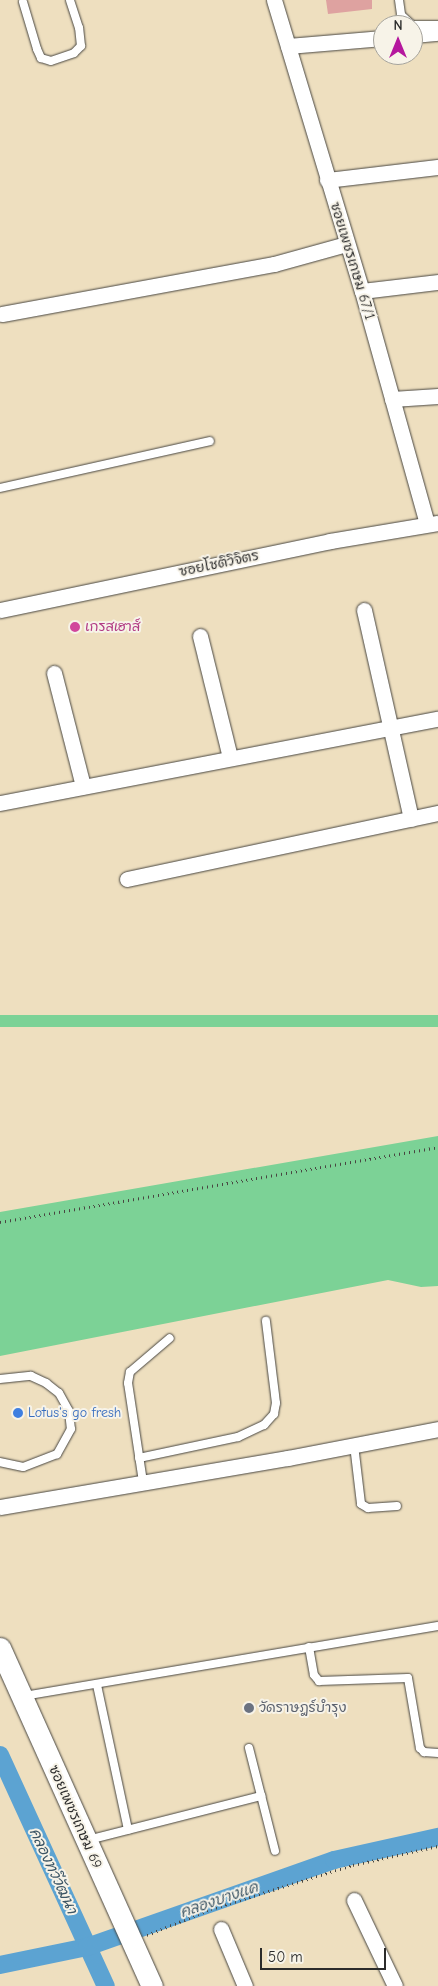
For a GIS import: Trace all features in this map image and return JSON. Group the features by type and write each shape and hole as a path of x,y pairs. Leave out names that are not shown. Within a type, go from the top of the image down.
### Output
{"main road":[{"name":"ซอยเพชรเกษม 69","path":"0,1648 152,1986"}],"street":[{"name":"ซอยเพชรเกษม 67/1","path":"274,0 346,244 362,291 392,399 432,524"},
{"path":"423,34 438,33"},
{"path":"288,46 373,39"},
{"path":"327,180 438,167"},
{"path":"2,314 274,264 346,244"},
{"path":"362,291 438,282"},
{"path":"392,399 438,396"},
{"name":"ซอยโชติวิจิตร","path":"0,610 330,541 432,524"},
{"path":"364,610 411,819"},
{"path":"200,636 230,757"},
{"path":"54,673 83,786"},
{"path":"0,803 230,757 438,719"},
{"path":"127,879 438,813"},
{"path":"0,1507 438,1429"},
{"path":"354,1900 395,1986"},
{"path":"220,1930 245,1986"}],"lane":[{"path":"23,2 37,50 41,58 50,61 74,53 80,46 80,28 70,0"},
{"path":"399,0 401,15"},
{"path":"423,25 438,25"},
{"path":"0,488 210,441"},
{"path":"140,1458 238,1437 264,1425 274,1414 276,1402 266,1321"},
{"path":"143,1482 128,1383 130,1372 170,1338"},
{"path":"0,1379 31,1376 46,1383 59,1393 69,1412 71,1428 57,1454 23,1467 0,1462"},
{"path":"354,1445 361,1504 368,1508 397,1506"},
{"path":"22,1697 438,1626"},
{"path":"309,1647 314,1675 319,1680 408,1678 420,1748 424,1752 438,1753"},
{"path":"98,1685 128,1830"},
{"path":"250,1748 275,1851"},
{"path":"86,1840 261,1796"}],"path":[{"path":"0,1222 438,1147"},
{"path":"151,1943 147,1935 211,1909 353,1865 438,1846"}],"green space":[{"path":"0,1015 438,1015 438,1027 0,1027"},
{"path":"438,1136 438,1286 421,1287 388,1280 0,1356 0,1212"}],"building":[{"path":"326,0 372,0 372,9 328,14"}],"waterway":[{"name":"คลองทวีวัฒนา","path":"0,1755 106,1986"},
{"name":"คลองบางแค","path":"0,1965 87,1947 334,1860 438,1837"}],"place":[{"name":"เกรสเฮาส์","path":"75,627"},
{"name":"Lotus's go fresh","path":"18,1413"},
{"name":"วัดราษฎร์บำรุง","path":"249,1708"}]}
